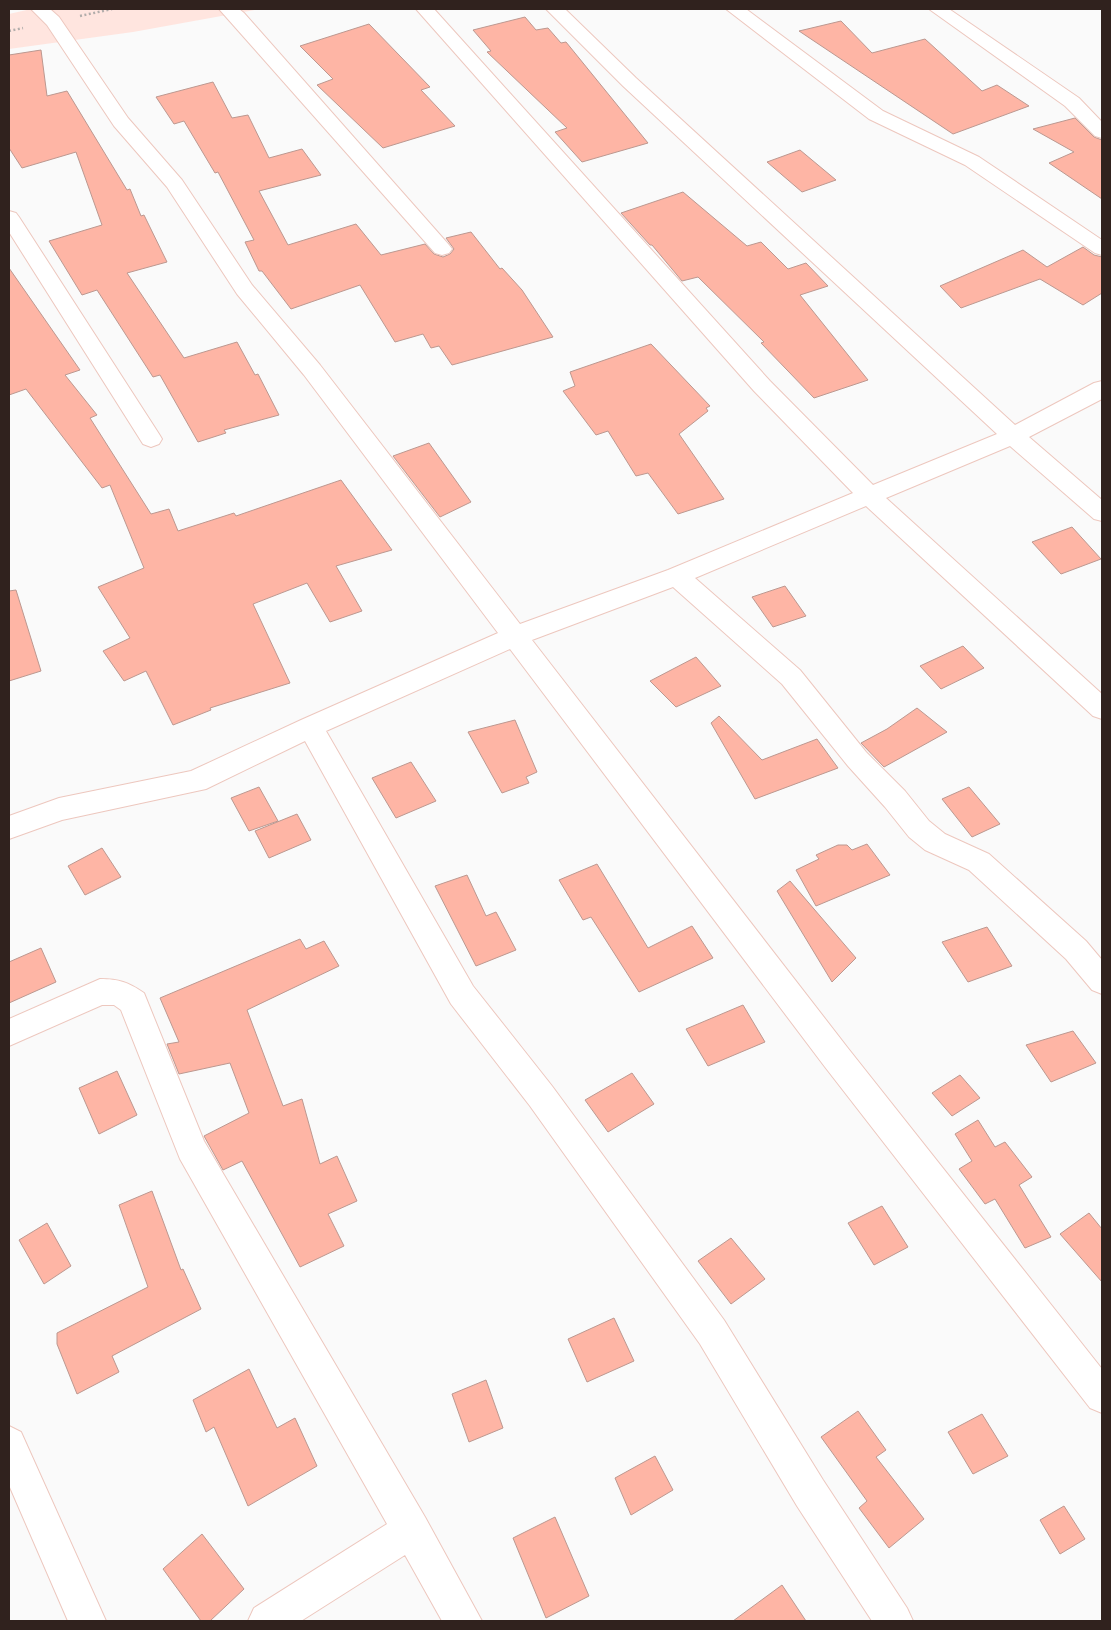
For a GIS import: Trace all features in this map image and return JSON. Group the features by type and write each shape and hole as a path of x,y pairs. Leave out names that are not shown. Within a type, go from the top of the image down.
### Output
{"street":[{"path":"40,9 53,22 122,122 175,184 244,289 312,370 836,1057 1102,1396"},
{"path":"228,9 238,17 442,249"},
{"path":"425,9 762,386 870,496 1102,709"},
{"path":"555,9 610,65 709,154 1012,436 1102,513"},
{"path":"735,9 876,115 972,161 1102,249"},
{"path":"938,9 1072,102 1102,132"},
{"path":"9,217 152,439"},
{"path":"9,828 59,809 196,781 310,727 515,636 677,576 870,496 1012,436 1101,391"},
{"path":"677,576 791,677 817,707 847,748 919,829 935,842 979,862 1076,950 1102,981"},
{"path":"310,727 462,995 547,1104 712,1332 810,1493 894,1621"},
{"path":"9,1033 100,992 119,992 133,1002 191,1149 463,1621"},
{"path":"9,1444 87,1621"},
{"path":"267,1621 412,1530"}],"shaded area":[{"path":"31,9 260,9 133,32 9,49 9,14"}],"building":[{"path":"525,17 536,30 548,28 561,43 566,42 648,143 582,162 555,132 567,128 487,52 491,51 473,30"},
{"path":"841,21 872,53 925,39 982,91 997,85 1029,106 953,134 799,31"},
{"path":"369,24 430,87 421,90 455,126 383,148 317,85 333,79 300,46"},
{"path":"41,50 47,96 67,91 127,190 130,189 141,216 144,215 167,262 127,273 184,358 237,342 255,375 258,374 279,415 224,430 226,433 198,442 160,375 153,377 97,290 82,295 49,241 102,225 76,152 22,168 9,148 9,55"},
{"path":"213,82 232,118 248,115 269,158 302,149 321,175 259,191 288,245 356,224 381,255 425,244 434,254 443,257 450,254 454,249 446,238 471,232 500,269 502,268 522,290 553,337 452,365 439,346 431,348 423,334 395,342 360,285 291,309 262,271 259,271 245,242 254,240 218,172 215,173 184,121 174,124 156,97"},
{"path":"1075,118 1094,137 1102,140 1102,199 1049,163 1074,152 1033,129"},
{"path":"800,150 836,180 802,192 767,162"},
{"path":"683,192 747,246 761,242 788,269 806,263 828,286 800,295 868,380 814,398 761,343 764,342 698,277 682,281 652,245 621,213"},
{"path":"1083,247 1094,255 1102,257 1102,293 1083,305 1040,279 961,308 940,286 1023,250 1047,267"},
{"path":"9,268 80,370 65,375 97,415 90,418 151,514 169,509 178,531 234,513 236,516 341,480 392,550 336,566 362,611 330,622 307,583 253,604 290,683 210,708 211,710 173,725 146,671 124,681 103,651 130,638 98,587 144,568 110,485 102,488 26,389 9,395"},
{"path":"651,344 710,406 706,408 708,411 679,434 724,499 678,514 648,473 636,476 608,431 596,435 563,391 575,386 570,372"},
{"path":"429,443 471,502 440,517 393,456"},
{"path":"1072,527 1101,559 1061,574 1032,542"},
{"path":"785,586 806,616 773,627 752,597"},
{"path":"16,590 41,671 9,681 9,591"},
{"path":"963,646 984,668 941,689 920,666"},
{"path":"696,657 721,686 676,707 650,681"},
{"path":"917,708 947,732 884,767 861,743 887,729"},
{"path":"719,716 762,760 817,739 838,768 755,799 711,723"},
{"path":"515,720 537,772 526,777 529,783 502,793 468,732"},
{"path":"411,762 436,801 396,818 372,778"},
{"path":"259,787 278,821 249,831 231,798"},
{"path":"969,787 1000,824 972,837 942,799"},
{"path":"297,814 311,840 269,858 255,831"},
{"path":"867,844 890,875 816,906 796,870 819,859 816,855 838,845 847,845 852,850"},
{"path":"102,848 121,877 85,895 68,866"},
{"path":"597,864 648,948 692,926 713,958 639,992 591,917 583,920 559,880"},
{"path":"467,875 486,916 496,912 516,950 476,966 435,886"},
{"path":"790,881 856,958 832,982 777,891"},
{"path":"987,927 1012,966 968,982 942,942"},
{"path":"300,939 306,949 324,941 339,966 247,1010 283,1106 302,1099 320,1164 337,1156 357,1201 328,1214 344,1246 300,1267 242,1161 223,1170 204,1136 249,1113 230,1063 179,1074 167,1044 179,1042 160,998"},
{"path":"41,948 56,982 9,1003 9,962"},
{"path":"743,1005 765,1042 708,1066 686,1029"},
{"path":"1073,1031 1096,1063 1051,1082 1026,1045"},
{"path":"117,1071 137,1115 99,1134 79,1088"},
{"path":"632,1073 654,1104 608,1132 585,1100"},
{"path":"960,1075 980,1098 952,1116 932,1093"},
{"path":"978,1120 995,1147 1005,1142 1032,1177 1019,1185 1051,1237 1025,1248 995,1199 985,1204 959,1169 972,1161 955,1134"},
{"path":"152,1191 181,1270 183,1269 201,1309 112,1356 119,1372 77,1394 57,1344 57,1333 148,1287 119,1205"},
{"path":"882,1206 908,1247 874,1265 848,1223"},
{"path":"1089,1213 1102,1229 1102,1282 1060,1234"},
{"path":"47,1223 71,1266 44,1284 19,1240"},
{"path":"731,1238 765,1279 731,1304 698,1261"},
{"path":"614,1318 634,1361 587,1382 568,1339"},
{"path":"249,1369 277,1428 295,1418 317,1466 248,1506 214,1427 206,1432 193,1400"},
{"path":"486,1380 503,1428 469,1442 452,1394"},
{"path":"858,1411 886,1450 876,1457 924,1519 889,1548 859,1508 867,1501 821,1437"},
{"path":"982,1414 1008,1456 973,1474 948,1432"},
{"path":"655,1456 673,1490 631,1515 615,1478"},
{"path":"1064,1506 1085,1539 1060,1554 1040,1520"},
{"path":"555,1517 589,1596 546,1618 513,1538"},
{"path":"202,1534 244,1589 210,1621 201,1621 163,1569"},
{"path":"782,1585 806,1621 733,1621"}]}
